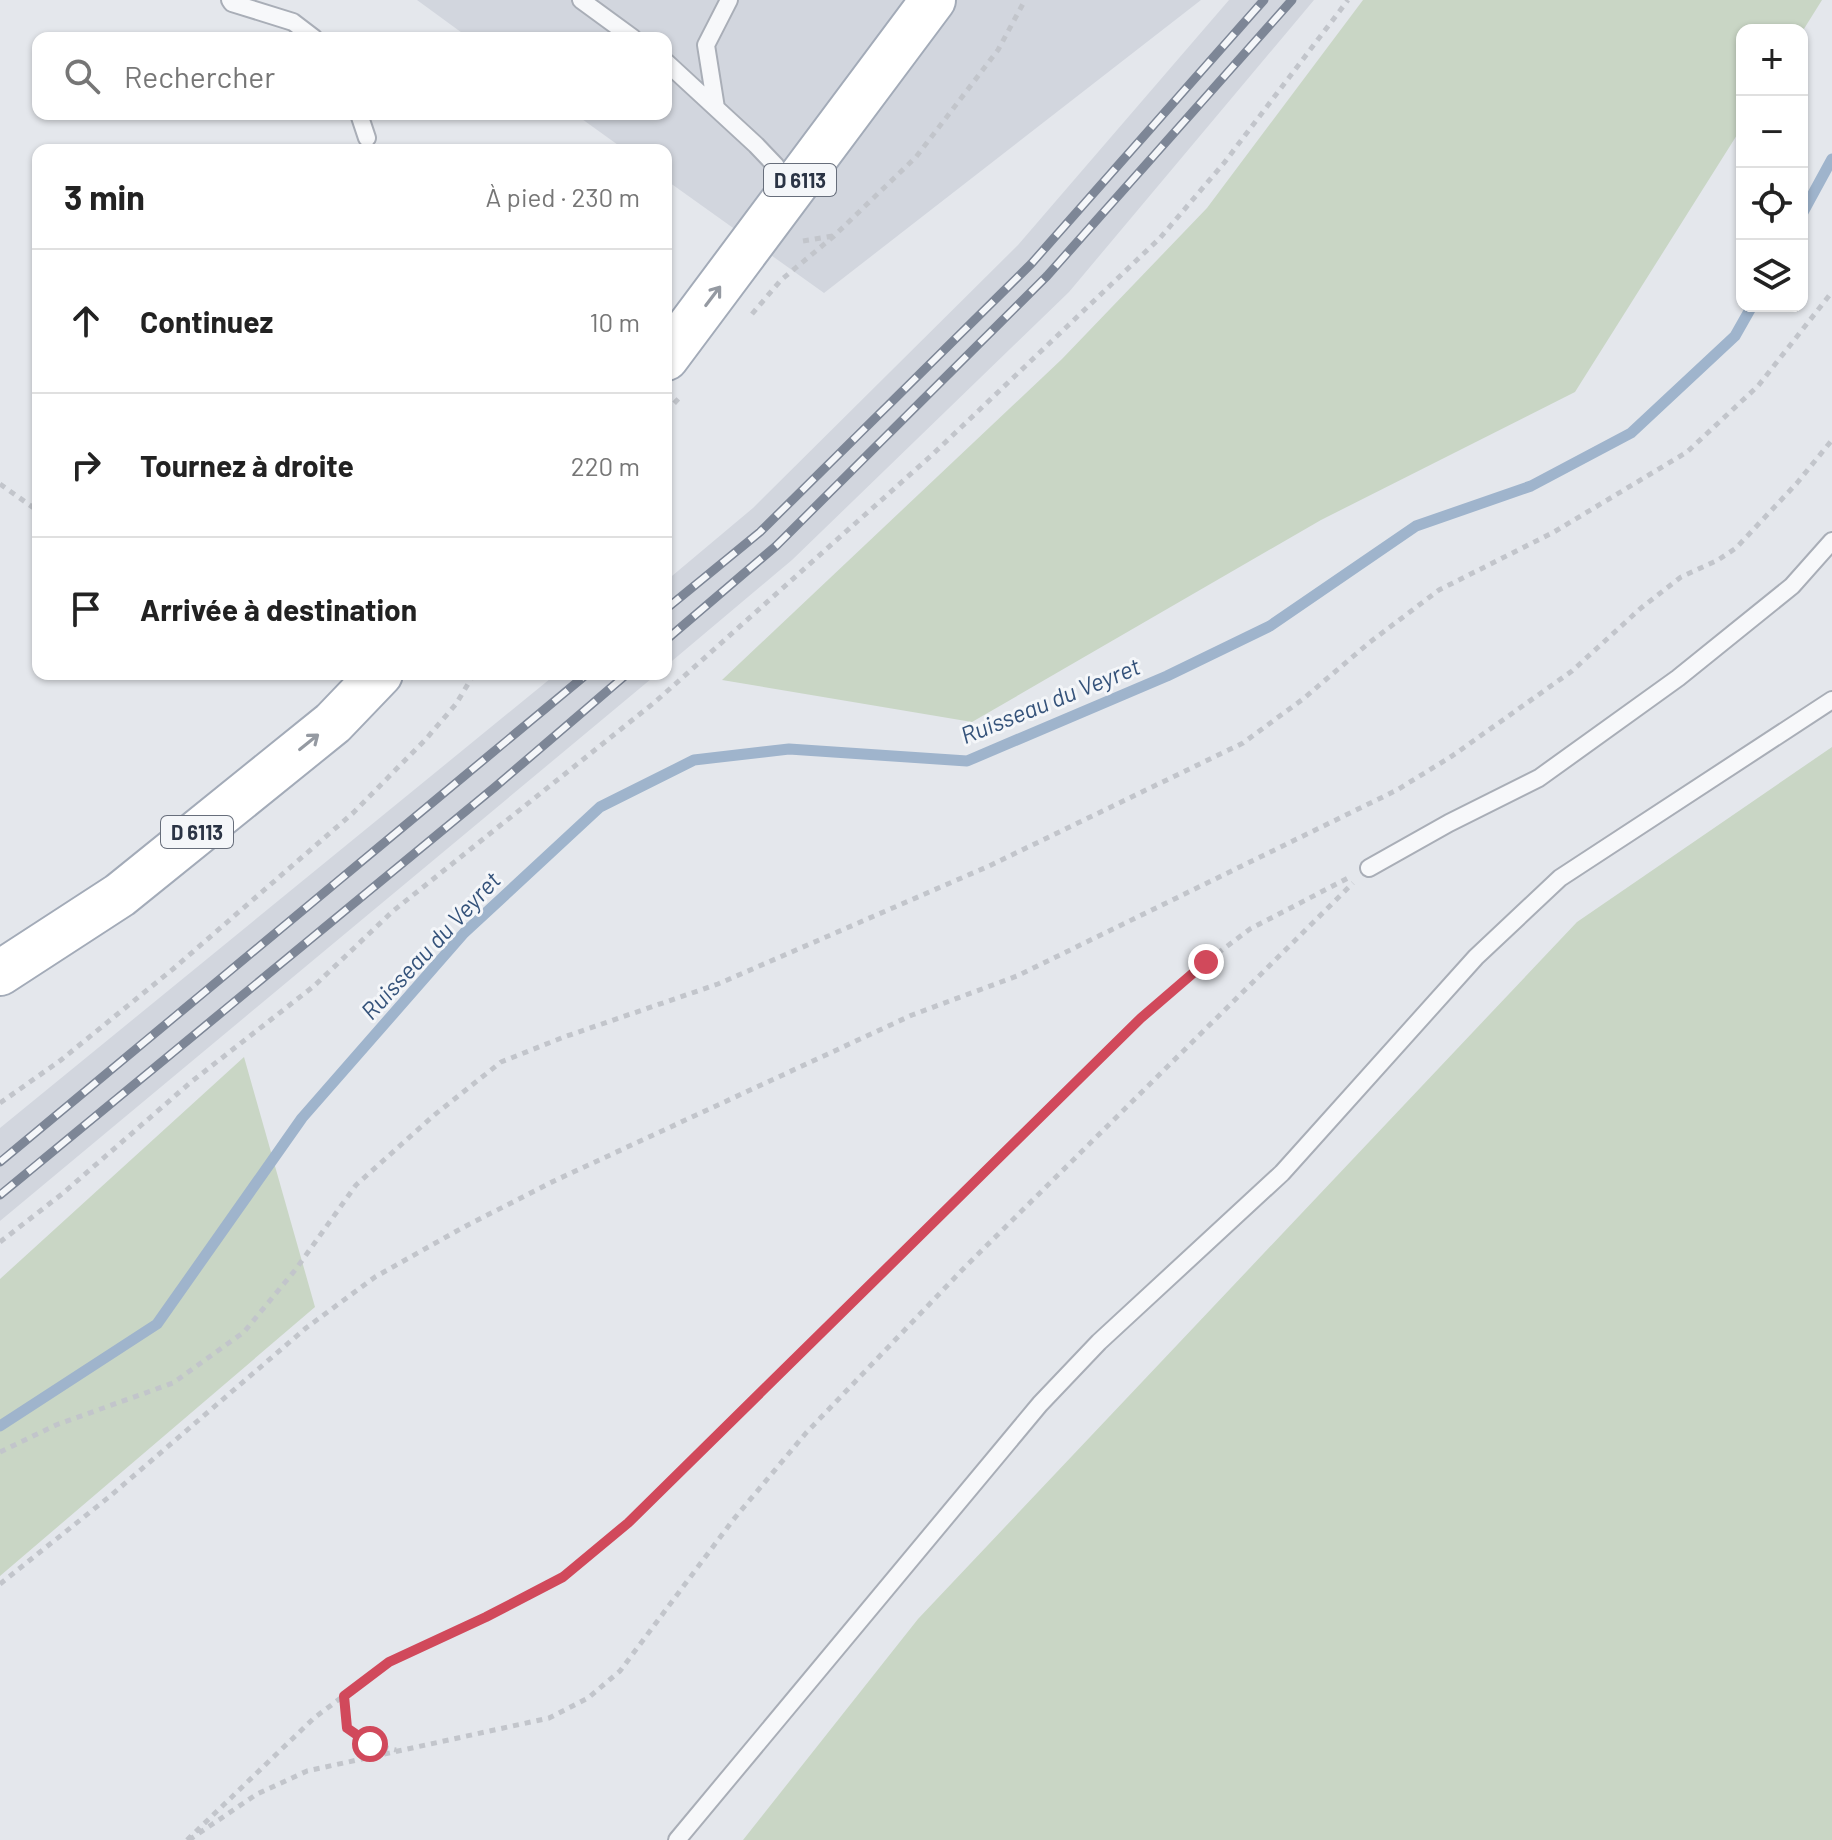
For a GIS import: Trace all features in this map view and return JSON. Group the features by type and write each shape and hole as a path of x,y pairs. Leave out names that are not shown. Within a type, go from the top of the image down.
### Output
{"main road":[{"name":"D 6113","path":"672,300 899,0"},
{"name":"D 6113","path":"676,374 880,71 935,0"},
{"name":"D 6113","path":"0,941 145,844 336,680"},
{"name":"D 6113","path":"0,973 120,895 333,723 374,680"}],"lane":[{"path":"230,0 293,22 306,32"},
{"path":"581,0 625,32"},
{"path":"716,108 706,45 729,0"},
{"path":"672,68 776,166"},
{"path":"361,120 367,138"},
{"path":"1369,868 1539,778 1678,678 1792,586 1832,541"},
{"path":"677,1840 1040,1404 1099,1342 1282,1173 1476,957 1560,878 1832,700"}],"path":[{"path":"745,323 781,280 834,236 916,157 998,50 1025,0"},
{"path":"0,1242 62,1194 191,1082 314,986 393,911 655,702 933,454 1160,238 1224,163 1348,0"},
{"path":"0,1452 56,1425 173,1383 244,1332 296,1269 356,1185 433,1116 501,1062 718,984 989,866 1243,743 1439,590 1554,532 1687,452 1758,386 1832,292"},
{"path":"0,1584 109,1497 306,1328 375,1277 554,1181 912,1015 1017,976 1397,790 1452,756 1572,671 1641,608 1681,577 1736,548 1797,483 1832,440"},
{"path":"0,484 32,507"},
{"path":"0,1103 61,1060 173,969 353,813 426,739 456,704 470,680"},
{"path":"188,1840 314,1718 389,1662 563,1577 628,1523 1141,1018 1250,929 1369,868"},
{"path":"188,1840 257,1794 307,1771 549,1718 588,1698 620,1671 733,1520 806,1433 965,1267 1369,868"},
{"path":"344,1696 347,1728 370,1744 401,1751"}],"shaded area":[{"path":"417,0 1201,0 824,293 672,184 672,144 617,144 583,120 672,120 672,32 461,32"},
{"path":"1229,0 1314,0 1069,292 792,560 672,661 672,576 753,508 1018,245"},
{"path":"549,680 650,680 0,1221 0,1128"}],"green space":[{"path":"1363,0 1822,0 1807,24 1736,24 1736,137 1575,392 1321,520 972,722 722,680 1062,359 1207,208"},
{"path":"1832,747 1832,1840 743,1840 918,1619 1577,922"},
{"path":"244,1057 315,1307 0,1576 0,1279"}],"waterway":[{"name":"Ruisseau du Veyret","path":"1808,203 1832,159"},
{"name":"Ruisseau du Veyret","path":"0,1426 157,1324 302,1118 464,933 600,807 694,760 789,749 967,761 1167,676 1270,626 1416,526 1531,486 1631,433 1735,336 1749,312"}],"railway":[{"path":"672,604 760,532 1031,264 1264,0"},
{"path":"672,635 776,546 1047,276 1292,0"},
{"path":"0,1162 580,680"},
{"path":"0,1195 495,787 620,680"}],"route":[{"path":"370,1744 347,1728 344,1696 389,1662 563,1577 628,1523 1141,1018 1206,962"}]}
